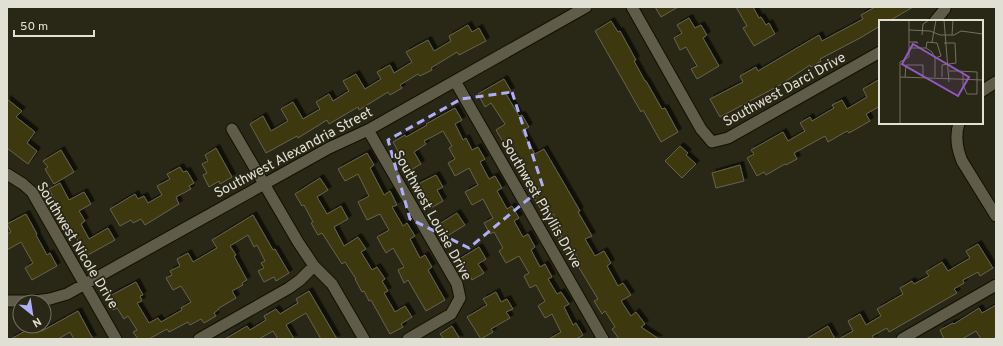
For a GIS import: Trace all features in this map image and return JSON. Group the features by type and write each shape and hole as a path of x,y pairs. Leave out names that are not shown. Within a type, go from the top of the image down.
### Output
{"street":[{"name":"Southwest Alexandria Street","path":"7,301 35,301 50,299 67,294 264,183 329,148 368,130 586,7"},
{"name":"Southwest Darci Drive","path":"632,7 701,129 712,142 728,138 879,53"},
{"path":"936,20 945,7"},
{"name":"Southwest Phyllis Drive","path":"454,81 601,338"},
{"path":"983,90 996,82"},
{"path":"959,124 956,141 960,156 996,216"},
{"path":"232,129 298,242 314,266 332,284 364,339"},
{"name":"Southwest Louise Drive","path":"368,130 457,284 460,298 451,314 408,339"},
{"name":"Southwest Nicole Drive","path":"7,174 23,184 32,192 116,339"},
{"path":"199,339 289,288 300,280 314,266"},
{"path":"902,339 996,285"}],"highlighted area":[{"path":"512,92 543,187 469,248 410,219 388,140 461,99"}],"building":[{"path":"655,7 678,7 661,17"},
{"path":"736,7 753,7 759,18 761,17 766,25 769,23 775,34 754,46 743,28 747,26"},
{"path":"875,7 913,7 891,20 879,20 879,27 820,59 821,61 811,67 810,65 780,85 720,117 710,99 743,82 740,76 756,67 758,71 819,35 822,41 863,19 861,15"},
{"path":"689,18 695,28 701,25 707,35 703,38 719,66 697,79 691,69 697,66 686,47 680,50 674,38 682,33 677,25"},
{"path":"611,21 618,32 620,31 636,60 634,61 645,81 662,109 665,108 678,132 661,142 643,110 641,112 595,31"},
{"path":"468,25 472,32 479,28 486,41 459,55 457,52 431,68 432,70 420,76 418,74 400,85 402,88 390,95 388,92 359,110 358,107 329,124 327,120 298,138 297,136 266,153 250,124 263,116 271,131 288,121 281,109 293,102 303,119 320,109 316,102 329,94 333,101 349,91 343,81 356,74 365,89 381,79 377,72 390,65 394,73 412,62 406,52 428,40 434,51 451,41 449,36"},
{"path":"504,79 511,91 506,94 519,116 522,115 529,127 522,131 535,154 544,149 580,211 578,212 592,236 585,239 595,256 604,251 611,263 607,266 618,286 623,283 631,295 621,301 631,316 636,312 645,324 641,327 659,339 619,339 612,329 615,327 605,311 602,314 594,301 598,299 578,266 581,264 572,248 565,252 558,239 562,237 559,232 562,230 553,214 546,218 534,198 538,196 530,181 526,183 519,170 523,168 507,139 503,142 496,130 505,124 491,103 485,107 478,94"},
{"path":"879,80 879,107 866,114 870,121 849,133 847,131 828,142 825,136 794,153 797,159 766,175 764,172 757,176 747,158 754,154 751,150 783,132 788,141 805,131 800,123 810,117 812,121 834,108 832,105 842,100 847,109 867,97 863,89"},
{"path":"7,99 22,111 16,117 35,132 27,143 37,151 28,164 7,148"},
{"path":"455,108 462,120 455,124 463,140 466,138 472,150 478,147 485,159 480,162 489,179 495,176 502,188 497,191 507,209 512,206 519,218 514,221 523,237 528,234 535,247 531,250 540,267 545,264 552,277 548,279 557,294 561,292 569,304 564,307 573,325 576,323 583,335 576,339 549,339 561,332 552,314 545,318 538,306 545,301 536,285 530,288 524,276 529,273 519,256 506,263 499,251 503,248 494,232 490,234 484,223 493,218 483,199 472,205 465,192 478,185 469,168 455,176 448,163 455,159 449,148 452,146 443,131 424,141 426,144 414,152 421,164 409,171 393,142 405,135 406,137"},
{"path":"680,146 688,153 686,155 696,164 682,178 665,161"},
{"path":"216,148 232,177 220,184 219,181 209,187 203,175 207,173 202,164 208,161 205,155"},
{"path":"61,150 74,172 54,184 45,169 48,167 43,161"},
{"path":"367,153 374,165 370,168 384,195 390,191 397,205 392,207 403,226 407,223 415,236 410,239 420,258 425,255 432,267 428,270 445,300 426,311 408,280 404,283 398,270 404,267 393,248 386,253 377,237 389,230 380,214 367,220 358,202 369,196 358,174 345,181 338,169"},
{"path":"740,165 744,181 716,188 712,173"},
{"path":"180,167 183,172 187,171 194,183 189,186 191,189 176,197 179,204 145,225 141,219 133,223 131,220 120,226 110,209 135,194 138,199 144,196 148,203 162,195 157,186 170,179 167,174"},
{"path":"436,175 443,187 437,190 443,201 431,208 425,196 421,199 414,186"},
{"path":"320,178 328,190 317,197 327,214 341,206 348,219 334,227 344,246 358,237 366,249 361,252 372,270 377,267 385,279 382,281 388,291 384,293 395,312 405,306 412,317 401,324 403,327 390,334 371,300 369,301 364,291 362,292 345,262 342,264 322,233 318,235 311,223 313,222 304,205 302,206 295,194"},
{"path":"60,183 69,200 84,192 91,204 79,211 85,221 81,224 89,239 108,228 115,240 86,256 66,218 61,221 54,208 58,206 49,189"},
{"path":"457,213 465,225 444,238 436,226"},
{"path":"26,214 47,255 50,253 57,266 32,280 25,268 33,263 21,242 7,250 7,234 11,232 7,224"},
{"path":"253,215 273,250 275,249 289,273 276,281 274,277 264,282 258,271 264,268 261,263 265,261 257,245 254,247 248,235 230,246 236,255 234,256 247,280 242,283 243,285 232,291 236,298 219,308 214,313 216,316 204,323 201,319 190,325 188,322 169,332 167,329 149,339 138,339 133,332 137,330 128,316 124,319 117,308 113,310 106,298 136,282 143,295 140,296 142,301 137,303 149,323 158,318 161,322 182,310 181,308 191,302 181,286 173,290 166,278 172,275 170,271 180,266 177,259 188,253 193,262 217,248 212,240"},
{"path":"978,244 993,268 980,276 978,272 963,280 964,283 954,289 957,293 889,332 887,328 872,336 874,339 839,339 853,331 848,321 860,314 866,325 881,316 877,309 903,294 900,288 912,281 914,284 929,276 926,272 942,262 948,271 970,258 966,251"},
{"path":"479,247 486,259 478,264 484,273 472,280 467,270 463,273 456,261"},
{"path":"309,291 337,339 321,339 306,313 286,325 294,339 278,339 273,331 259,339 225,339 247,326 250,330 266,320 264,316 276,309 280,314 298,303 296,299"},
{"path":"496,292 501,302 507,299 513,309 506,312 510,318 491,329 493,332 481,339 467,317 487,305 483,299"},
{"path":"996,305 996,337 993,339 981,339 976,331 962,339 944,339 940,330 953,323 954,324 979,308 982,313"},
{"path":"78,311 93,339 74,339 70,332 58,339 11,339 20,334 52,334 52,325"},
{"path":"452,326 460,339 444,339 440,334"},
{"path":"828,326 835,339 806,339"}]}
